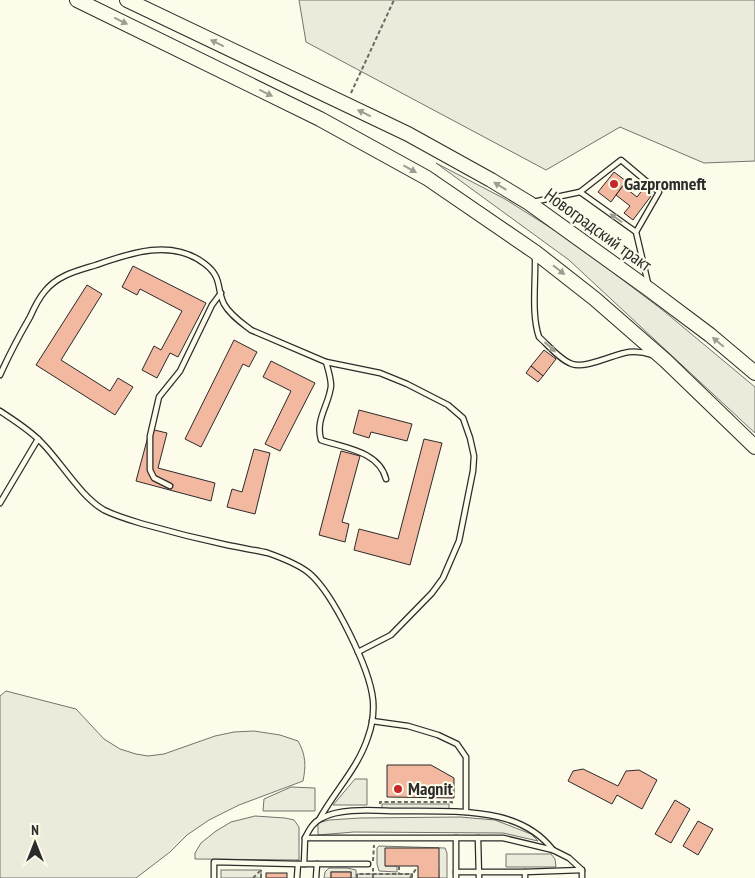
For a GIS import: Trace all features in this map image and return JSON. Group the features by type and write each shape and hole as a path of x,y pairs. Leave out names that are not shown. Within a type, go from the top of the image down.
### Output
{"main road":[{"path":"77,0 320,119 427,178 535,252 595,299 666,361 755,447"},
{"name":"Новоградский тракт","path":"127,0 408,134 491,180 529,203 650,290 710,335 755,373"}],"lane":[{"path":"529,203 580,192 620,160 659,192 636,232"},
{"path":"580,192 636,232 650,290"},
{"path":"0,375 10,352 45,290 61,277 139,251 178,251 191,255 214,272 220,283 223,302 228,310 252,330 326,362 380,373 407,384 448,405 463,418 474,456 473,471 459,541 443,578 432,594 390,635 358,652"},
{"path":"535,252 535,313 537,331 539,337 566,361 574,365 582,365 636,351 653,355 666,361"},
{"path":"170,486 154,478 150,470 150,436 159,397 180,371 212,305 221,294"},
{"path":"326,362 330,372 331,386 319,425 321,440 360,451 376,462 384,471 386,479"},
{"path":"0,411 38,439 80,488 103,509 132,521 156,528 268,554 292,563 308,572 330,599 358,652 371,686 373,701 372,721 368,738 351,774 330,800 320,818 310,828 305,838 304,864"},
{"path":"0,503 38,439"},
{"path":"372,721 408,726 457,744 466,757 466,812"},
{"path":"320,818 334,813 372,811 466,812 501,817 530,829 546,840 554,850"},
{"path":"305,838 503,838 554,850 569,858 582,870 582,878"},
{"path":"456,838 456,875 525,875 582,870"},
{"path":"478,838 479,875"},
{"path":"214,878 214,862 368,864"},
{"path":"297,878 298,864"},
{"path":"316,864 316,878"}],"path":[{"path":"346,105 371,46 394,0"},
{"path":"380,802 452,802"},
{"path":"374,845 374,878"},
{"path":"399,866 399,874"},
{"path":"411,878 418,866"},
{"path":"251,870 261,870"},
{"path":"253,878 261,870"},
{"path":"261,870 261,878"},
{"path":"357,878 357,874 412,874"}],"shaded area":[{"path":"299,0 755,0 755,161 704,163 620,127 546,170 306,42"},
{"path":"436,163 505,199 573,242 665,312 755,387 755,433 569,260"},
{"path":"6,691 76,709 104,739 120,749 148,756 164,754 215,736 234,732 254,731 280,735 298,741 301,746 305,761 303,781 239,805 209,820 187,835 170,852 136,878 0,878 0,696"},
{"path":"355,779 367,779 367,805 333,805"},
{"path":"291,787 315,788 315,811 263,811 264,799"},
{"path":"382,804 449,804 449,809 382,809"},
{"path":"255,816 294,820 299,827 299,860 195,859 195,853 201,843 216,831 231,822"},
{"path":"460,817 495,820 531,834 538,841 503,833 354,832 318,835 318,823 329,820"},
{"path":"379,846 445,848 447,853 447,878 439,878 438,848 385,866 397,866 397,872 379,871 377,848"},
{"path":"506,854 551,854 555,859 556,867 506,867"},
{"path":"329,868 356,870 356,878 351,878 351,872 331,872 331,878 324,878 325,872"},
{"path":"221,870 261,870 261,878 221,878"},
{"path":"357,874 412,874 412,878 357,878"}],"building":[{"path":"614,172 626,181 611,202 598,192"},
{"path":"623,186 637,197 643,189 651,196 633,220 624,213 630,206 616,195"},
{"path":"133,266 206,303 178,357 170,353 157,378 142,370 154,346 161,350 182,311 140,289 137,295 122,287"},
{"path":"87,285 102,294 61,360 110,391 118,378 133,387 115,415 36,365"},
{"path":"234,340 257,352 249,367 243,364 201,447 185,439"},
{"path":"544,350 556,359 543,376 531,366"},
{"path":"271,361 315,383 280,451 265,444 291,391 263,377"},
{"path":"531,366 543,376 538,382 526,373"},
{"path":"359,410 412,424 407,441 371,432 369,438 353,433"},
{"path":"150,429 167,433 158,468 215,483 211,501 136,481"},
{"path":"424,439 442,443 410,565 354,550 359,529 398,539"},
{"path":"254,449 270,453 255,514 227,507 232,489 242,492"},
{"path":"341,451 360,456 342,522 349,524 345,542 319,535"},
{"path":"387,765 431,765 454,778 454,798 387,797"},
{"path":"583,769 618,786 626,771 639,770 657,780 642,809 617,795 612,804 568,781 573,771"},
{"path":"675,800 690,809 671,843 655,834"},
{"path":"698,821 713,829 698,855 683,846"},
{"path":"385,848 439,848 439,878 418,878 418,866 385,866"},
{"path":"331,872 351,872 351,878 331,878"},
{"path":"266,873 287,873 287,878 266,878"}],"place":[{"name":"Gazpromneft","path":"614,184"},
{"name":"Magnit","path":"398,789"}]}
